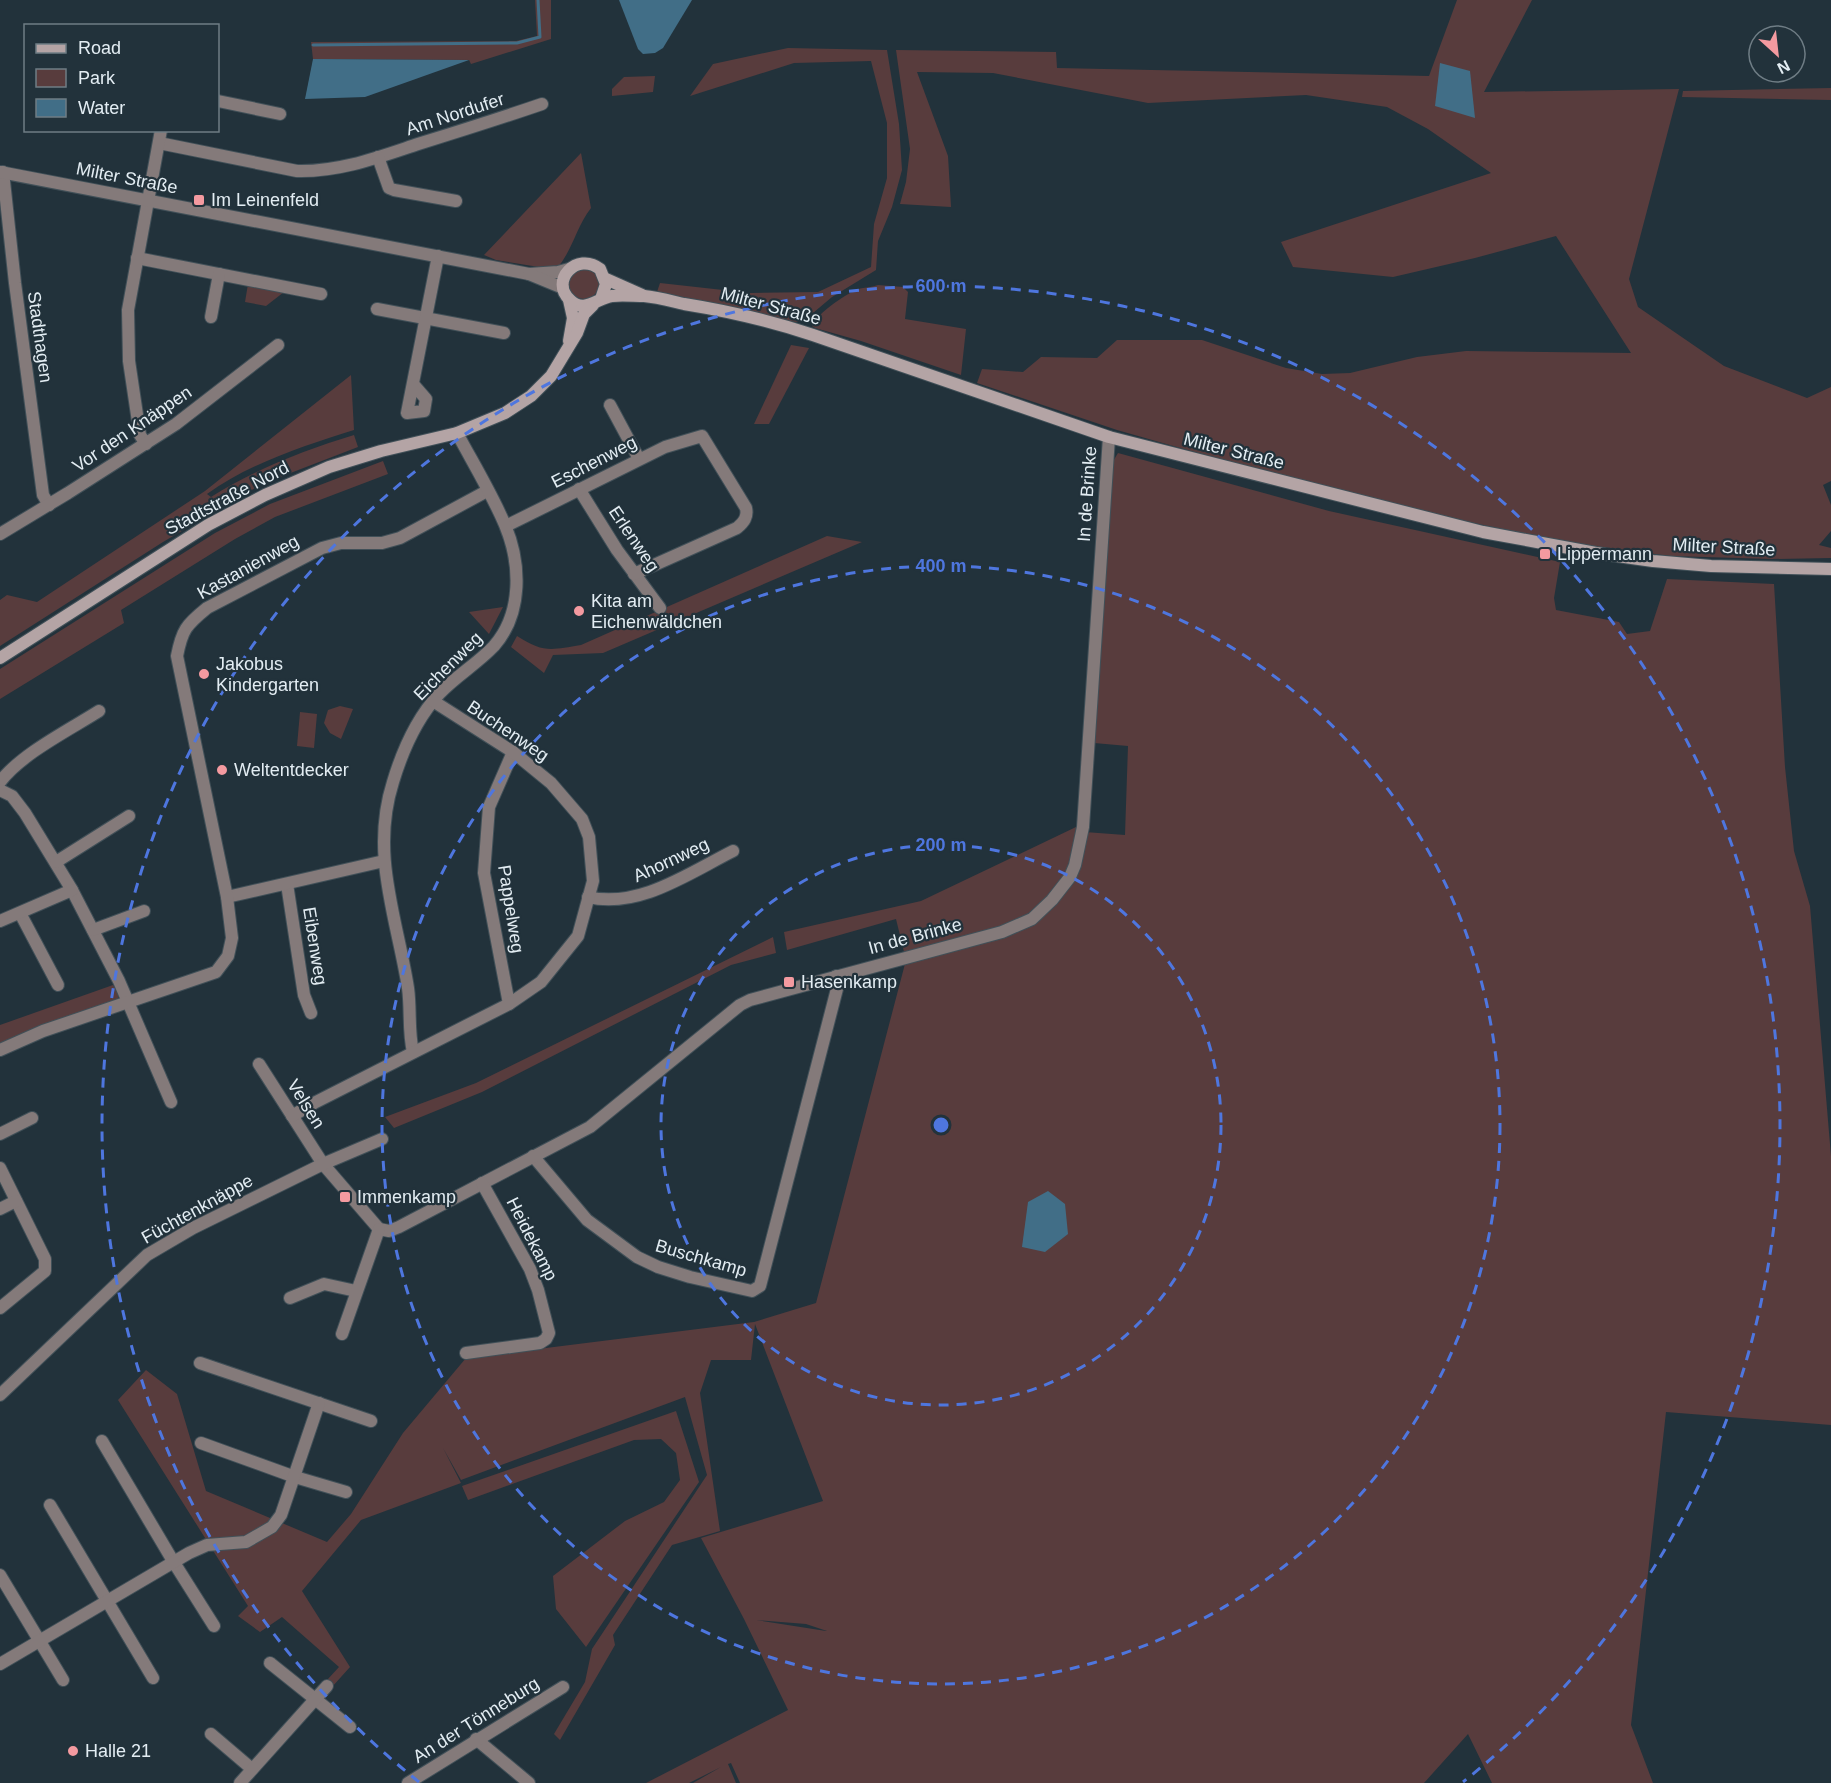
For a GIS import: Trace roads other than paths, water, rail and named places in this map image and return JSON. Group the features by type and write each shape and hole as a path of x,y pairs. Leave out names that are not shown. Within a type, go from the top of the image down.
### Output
{"main road":[{"path":"579,264 591,264 600,269 606,279 606,289 597,302 583,306 569,300 563,288 564,278 569,269 579,264"},
{"name":"Milter Straße","path":"606,279 643,296"},
{"name":"Milter Straße","path":"597,302 614,296 643,296 788,327 1109,437 1423,518 1547,545 1664,562 1720,567 1831,570"},
{"name":"Stadtstraße Nord","path":"569,300 573,318 569,345"},
{"name":"Stadtstraße Nord","path":"0,658 208,525 265,495 318,471 355,459 457,433 499,417 531,396 551,376 577,333 584,314 597,302"}],"street":[{"path":"219,101 280,114"},
{"name":"Am Nordufer","path":"160,137 297,171 317,172 378,157 542,104"},
{"path":"146,444 140,435 129,361 129,310 160,137"},
{"path":"378,157 389,188 456,201"},
{"name":"Milter Straße","path":"2,172 529,274 569,269"},
{"name":"Stadthagen","path":"2,172 43,495 49,504"},
{"path":"413,384 438,256"},
{"path":"137,258 321,294"},
{"path":"211,317 219,274"},
{"name":"Milter Straße","path":"529,274 563,288"},
{"path":"377,309 504,333"},
{"name":"Vor den Knäppen","path":"0,534 176,424 278,345"},
{"path":"610,405 639,459"},
{"name":"Eichenweg","path":"412,1052 408,989 393,921 384,861 383,846 392,783 415,729 433,701 456,678 488,652 507,627 514,605 516,588 516,563 506,526 457,433"},
{"name":"Eschenweg","path":"506,526 664,447 702,436 746,508 747,515 737,528 634,574"},
{"name":"In de Brinke","path":"379,1229 389,1231 399,1227 590,1126 740,1005 750,1000 1012,928 1032,919 1052,900 1070,877 1075,865 1083,827 1109,437"},
{"name":"Erlenweg","path":"579,489 617,550 660,608"},
{"name":"Kastanienweg","path":"129,1003 216,972 228,956 232,938 226,897 177,656 181,636 192,620 207,608 322,548 341,543 382,543 400,538 487,491"},
{"name":"Buchenweg","path":"412,1052 509,1004 541,982 578,936 593,881 591,846 582,819 551,783 513,752 433,701"},
{"path":"0,782 6,774 45,745 99,711"},
{"name":"Pappelweg","path":"509,1004 484,873 489,807 513,752"},
{"path":"0,790 12,796 72,890 129,1003 171,1102"},
{"path":"56,862 129,816"},
{"name":"Ahornweg","path":"588,897 602,900 633,898 733,852"},
{"path":"226,897 384,861"},
{"name":"Eibenweg","path":"287,884 304,995 311,1013"},
{"path":"0,921 72,890"},
{"path":"93,930 144,911"},
{"path":"20,913 58,985"},
{"name":"Buschkamp","path":"533,1156 587,1220 637,1257 658,1267 690,1277 752,1292 756,1290 760,1286 838,985 836,976"},
{"path":"0,1050 44,1031 129,1003"},
{"path":"292,1116 412,1052"},
{"name":"Velsen","path":"259,1064 323,1164"},
{"path":"0,1134 32,1118"},
{"name":"Füchtenknäppe","path":"0,1395 147,1255 193,1228 323,1164 382,1139"},
{"path":"323,1164 379,1229 342,1335"},
{"path":"0,1168 45,1259 45,1271 0,1308"},
{"name":"Heidekamp","path":"466,1353 540,1343 549,1333 530,1269 482,1183"},
{"path":"0,1209 16,1201"},
{"path":"290,1298 324,1284 356,1291"},
{"path":"200,1363 371,1420"},
{"path":"0,1664 173,1562 207,1545 246,1542 272,1527 281,1515 319,1403"},
{"path":"102,1442 214,1626"},
{"path":"201,1443 295,1478 346,1492"},
{"path":"50,1505 153,1678"},
{"path":"0,1575 63,1680"},
{"path":"270,1663 350,1727"},
{"path":"240,1783 327,1686"},
{"name":"An der Tönneburg","path":"408,1783 563,1687"},
{"path":"210,1734 252,1769"},
{"path":"476,1739 529,1783"}],"water":[{"path":"619,0 692,0 663,48 655,53 643,54 638,49"},
{"path":"313,59 469,60 365,97 305,99"},
{"path":"1440,63 1470,71 1475,118 1435,106"},
{"path":"1048,1191 1065,1204 1068,1234 1045,1252 1022,1247 1028,1202"}],"waterway":[{"path":"313,45 517,43 540,37 538,0"}],"place":[{"name":"Im Leinenfeld","path":"199,200"},
{"name":"Lippermann","path":"1545,554"},
{"name":"Kita am Eichenwäldchen","path":"579,611"},
{"name":"Jakobus Kindergarten","path":"204,674"},
{"name":"Weltentdecker","path":"222,770"},
{"name":"Hasenkamp","path":"789,982"},
{"name":"Immenkamp","path":"345,1197"},
{"name":"Halle 21","path":"73,1751"}]}
